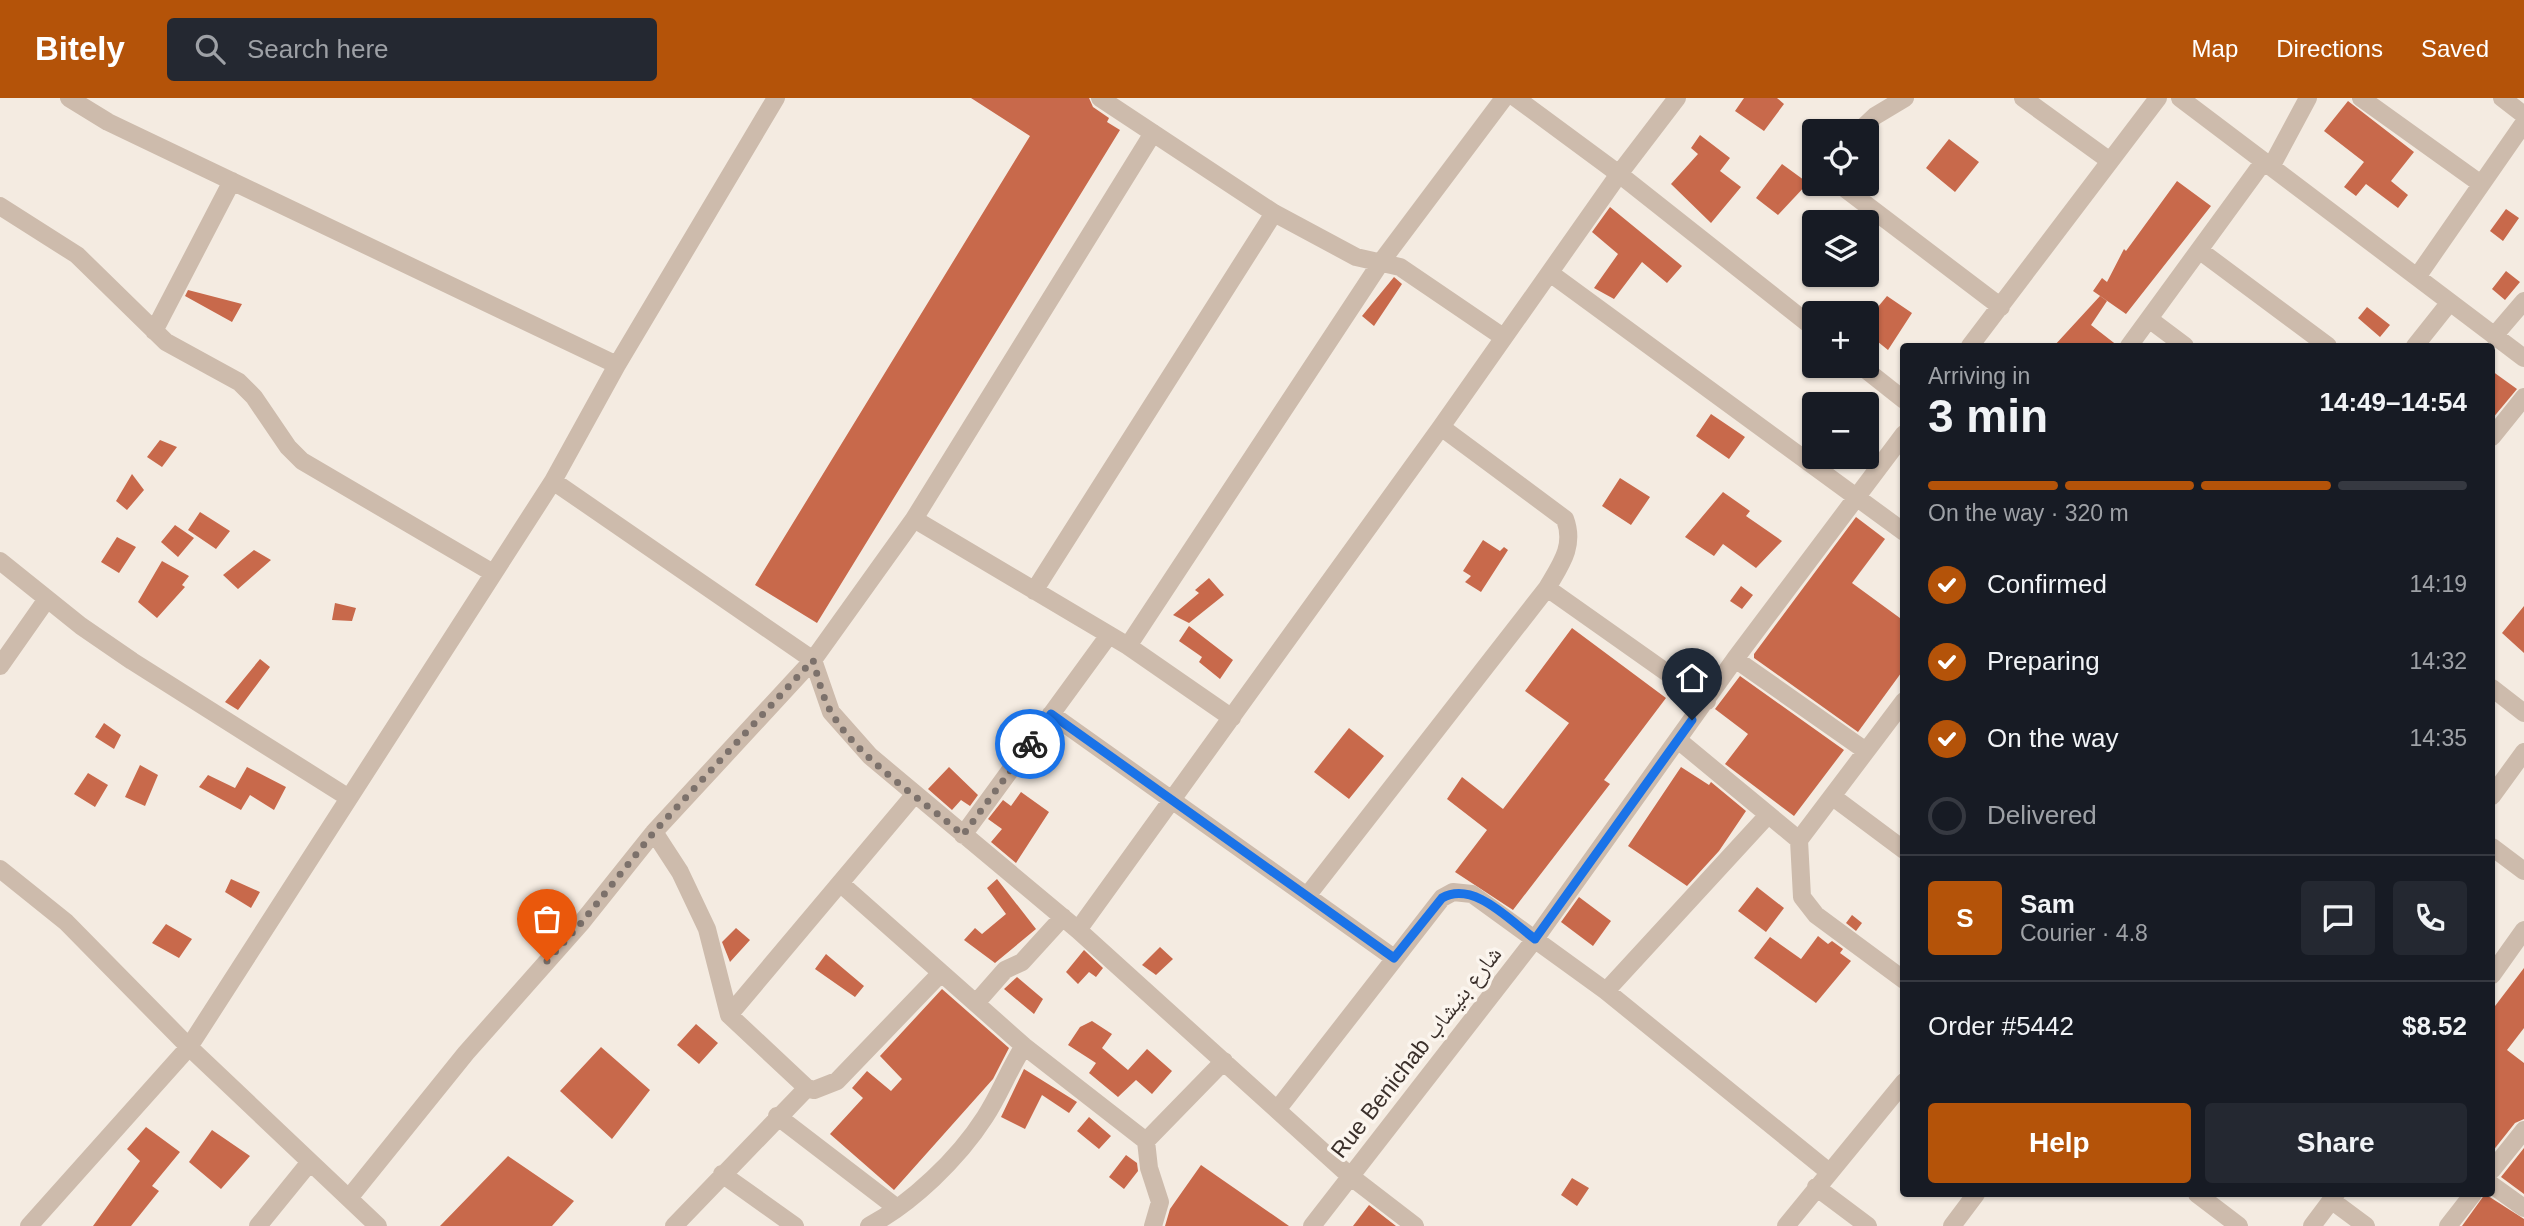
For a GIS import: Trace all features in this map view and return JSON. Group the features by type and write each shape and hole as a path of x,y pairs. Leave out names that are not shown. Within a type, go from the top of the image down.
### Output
{"street":[{"path":"69,98 108,122 617,365"},
{"path":"29,1226 189,1047 552,481 617,365 776,98"},
{"path":"1100,98 1274,213 1356,257 1381,262 1411,273 1503,337"},
{"path":"1128,646 1381,262 1504,98"},
{"path":"1516,98 1619,174 1802,319"},
{"path":"1078,930 1441,427 1619,174 1677,98"},
{"path":"1872,119 1905,98"},
{"path":"2023,98 2110,161"},
{"path":"1972,343 2158,98"},
{"path":"2180,98 2524,358"},
{"path":"2131,343 2199,250 2267,164 2308,98"},
{"path":"2361,98 2481,184"},
{"path":"2502,98 2524,115"},
{"path":"2417,277 2524,123"},
{"path":"349,1198 466,1053 582,922 654,832 813,660 914,519 1153,133"},
{"path":"154,331 232,181"},
{"path":"1855,196 2001,307"},
{"path":"0,206 77,255 154,331 183,352 239,382 254,397 288,447 302,461 493,573"},
{"path":"1034,591 1274,213"},
{"path":"2199,250 2324,343"},
{"path":"1550,273 1900,529"},
{"path":"2494,336 2524,301"},
{"path":"2418,343 2449,302"},
{"path":"2149,319 2181,343"},
{"path":"1876,378 1900,397"},
{"path":"2495,434 2524,397"},
{"path":"1307,896 1547,588 1569,547 1570,536 1565,519 1441,427"},
{"name":"Rue Benichab شارع بنيشاب","path":"1312,1226 1535,939 1735,659 1900,439"},
{"path":"552,481 813,660 831,712 845,731 963,835 1078,930 1350,1176 1415,1226"},
{"path":"914,519 1128,646 1232,718"},
{"path":"0,561 132,661 349,798"},
{"path":"1547,588 1707,701"},
{"path":"0,666 47,599"},
{"path":"963,835 1109,635"},
{"path":"1735,659 1866,751"},
{"path":"2495,690 2524,713"},
{"path":"1900,706 1799,840 1802,897 1816,915 1900,977"},
{"path":"1051,714 1394,958"},
{"path":"1678,740 1799,840"},
{"path":"2495,792 2524,752"},
{"path":"729,1015 915,794"},
{"path":"1832,797 1900,847"},
{"path":"1606,991 1768,815"},
{"path":"654,832 685,880 707,929 729,1015 807,1088 814,1090 837,1081 940,974"},
{"path":"2495,849 2524,871"},
{"path":"0,869 75,930 189,1047 378,1226"},
{"path":"840,883 1024,1046 1146,1141 1149,1168 1160,1202 1153,1226"},
{"path":"1277,1110 1442,898 1453,892 1472,894 1606,991 1829,1172"},
{"path":"976,1003 1005,970 1022,962 1063,917"},
{"path":"2495,971 2524,930"},
{"path":"869,1226 897,1208 943,1167 970,1136 985,1117 1024,1046"},
{"path":"1146,1141 1224,1061"},
{"path":"1786,1226 1900,1087"},
{"path":"674,1226 777,1116 807,1088"},
{"path":"777,1116 897,1208"},
{"path":"2495,1166 2524,1130"},
{"path":"258,1226 310,1162"},
{"path":"722,1174 795,1226"},
{"path":"1816,1187 1868,1226"},
{"path":"2495,1187 2524,1208"},
{"path":"1952,1226 1974,1197"},
{"path":"2201,1197 2239,1226"},
{"path":"2312,1226 2334,1197 2366,1226"},
{"path":"2448,1226 2471,1197"}],"building":[{"path":"971,98 1089,98 1093,107 1109,118 1107,122 1120,130 817,623 755,585 1030,136"},
{"path":"1744,98 1777,98 1784,104 1764,131 1735,111"},
{"path":"2348,101 2414,152 2391,181 2408,195 2398,208 2366,184 2356,196 2344,187 2364,162 2324,131"},
{"path":"1700,135 1730,158 1720,171 1741,187 1711,223 1671,184 1698,154 1691,148"},
{"path":"1949,139 1979,162 1955,192 1926,168"},
{"path":"1782,164 1802,179 1802,189 1778,215 1756,198"},
{"path":"2177,181 2211,206 2126,314 2093,291 2102,278 2107,282 2124,249 2126,251"},
{"path":"1610,207 1682,266 1667,283 1642,262 1614,299 1594,288 1618,254 1592,232"},
{"path":"2506,209 2519,218 2503,241 2490,231"},
{"path":"2506,271 2520,282 2505,300 2492,289"},
{"path":"1394,277 1402,284 1374,326 1362,316"},
{"path":"188,290 242,304 232,322 185,296"},
{"path":"1887,296 1912,313 1888,350 1879,343 1879,306"},
{"path":"2100,296 2107,301 2091,325 2114,343 2057,343"},
{"path":"2367,307 2390,325 2380,337 2358,318"},
{"path":"2495,373 2517,389 2495,415"},
{"path":"1711,414 1745,437 1729,459 1696,436"},
{"path":"160,440 177,447 162,467 147,457"},
{"path":"132,474 144,490 127,510 116,501"},
{"path":"1620,478 1650,497 1631,525 1602,506"},
{"path":"1723,492 1750,511 1746,516 1782,541 1756,568 1723,544 1714,556 1685,537"},
{"path":"200,512 230,531 216,549 188,530"},
{"path":"1856,517 1885,539 1852,583 1900,618 1900,674 1858,732 1754,658 1754,654"},
{"path":"175,525 194,538 178,557 161,542"},
{"path":"117,537 136,547 119,573 101,562"},
{"path":"1483,540 1500,551 1504,547 1508,550 1481,592 1465,582 1471,576 1463,571"},
{"path":"254,550 271,560 238,589 223,575"},
{"path":"162,561 189,576 182,585 185,587 157,618 138,602"},
{"path":"1209,578 1224,595 1189,623 1173,615 1199,593 1195,590"},
{"path":"1741,586 1753,595 1742,609 1730,601"},
{"path":"335,603 356,608 352,621 332,620"},
{"path":"2524,606 2524,653 2502,633"},
{"path":"1189,626 1233,660 1220,679 1199,662 1202,657 1179,641"},
{"path":"1572,628 1666,698 1604,780 1610,784 1513,910 1455,872 1487,830 1447,799 1462,777 1503,809 1569,723 1525,691"},
{"path":"260,659 270,667 238,710 225,702"},
{"path":"1740,676 1844,750 1794,816 1725,764 1748,734 1715,709"},
{"path":"104,723 121,735 114,749 95,737"},
{"path":"1349,728 1384,756 1349,799 1314,772"},
{"path":"140,765 158,775 145,806 125,797"},
{"path":"247,767 286,787 274,810 250,795 241,810 199,787 208,775 235,788"},
{"path":"949,767 978,795 970,806 961,800 952,810 928,789"},
{"path":"1681,767 1709,785 1711,782 1746,811 1719,851 1687,886 1628,846"},
{"path":"88,773 108,785 95,807 74,794"},
{"path":"1021,792 1049,812 1016,863 991,842 1002,829 988,819 1003,800 1011,806"},
{"path":"231,879 260,892 251,908 225,892"},
{"path":"997,879 1036,929 995,963 964,940 975,928 982,934 1006,914 987,888"},
{"path":"1757,887 1784,908 1766,932 1738,911"},
{"path":"1579,897 1611,921 1593,946 1561,922"},
{"path":"1852,915 1862,923 1856,931 1846,923"},
{"path":"166,924 192,939 179,958 152,943"},
{"path":"736,928 750,940 730,962 722,942"},
{"path":"1818,936 1828,944 1832,941 1843,949 1840,953 1851,961 1816,1003 1754,958 1770,937 1801,959"},
{"path":"1160,947 1173,959 1156,975 1142,965"},
{"path":"1084,950 1103,968 1096,977 1089,972 1078,984 1066,972"},
{"path":"826,954 864,986 855,997 815,969"},
{"path":"2524,968 2524,1028 2507,1050 2524,1063 2524,1119 2515,1123 2495,1148 2495,1006"},
{"path":"1017,977 1043,999 1034,1014 1004,989"},
{"path":"942,989 1009,1048 993,1079 894,1190 830,1134 863,1098 852,1088 867,1071 891,1091 902,1079 880,1056"},
{"path":"1092,1021 1112,1034 1102,1048 1128,1070 1147,1049 1172,1071 1152,1094 1136,1080 1118,1097 1089,1073 1096,1063 1068,1045 1080,1027"},
{"path":"696,1024 718,1043 699,1064 677,1045"},
{"path":"601,1047 650,1090 612,1139 560,1091"},
{"path":"1024,1069 1077,1102 1069,1113 1042,1095 1025,1129 1001,1117"},
{"path":"1089,1117 1111,1136 1099,1149 1077,1131"},
{"path":"146,1127 180,1152 152,1186 159,1191 131,1226 93,1226 140,1161 127,1149"},
{"path":"212,1130 250,1156 221,1189 189,1162"},
{"path":"2524,1148 2524,1194 2501,1177"},
{"path":"1126,1155 1137,1163 1138,1171 1124,1189 1109,1177"},
{"path":"508,1156 574,1201 552,1226 440,1226"},
{"path":"1201,1165 1289,1226 1165,1226 1170,1209"},
{"path":"1572,1178 1589,1188 1577,1206 1561,1195"},
{"path":"2483,1197 2490,1197 2524,1219 2524,1226 2462,1226"},
{"path":"1369,1205 1396,1226 1353,1226"}],"way so far":[{"path":"547,961 654,832 813,660 831,712 845,731 870,757 963,835 1030,744"}],"route":[{"path":"1030,744 1051,714 1394,958 1442,898 1453,892 1472,894 1535,939 1692,720"}]}
